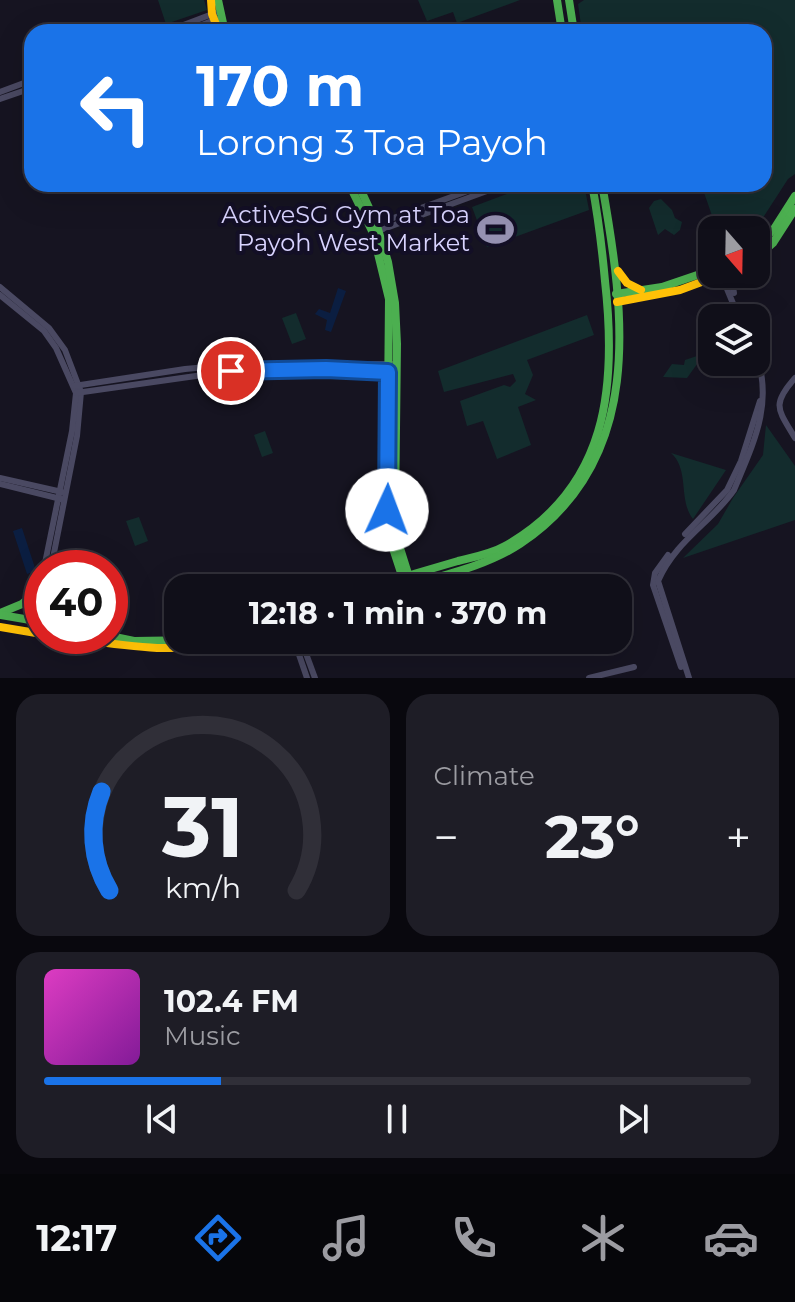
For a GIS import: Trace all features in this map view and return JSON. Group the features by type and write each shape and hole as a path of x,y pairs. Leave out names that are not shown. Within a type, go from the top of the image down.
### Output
{"main road":[{"path":"211,0 218,24"},
{"path":"218,0 216,16 220,24"},
{"path":"569,0 573,24"},
{"path":"558,2 561,24"},
{"path":"354,192 375,228"},
{"path":"361,192 375,228 389,299 392,368 388,524 404,574"},
{"path":"561,506 587,465 604,420 611,369 608,299 593,192"},
{"path":"428,574 502,547 561,506 593,471 613,417 618,377 620,298 603,192"},
{"path":"770,233 795,196"},
{"path":"770,246 795,209"},
{"path":"617,271 627,283 645,294"},
{"path":"608,299 680,290 698,281"},
{"path":"620,318 645,294"},
{"path":"0,614 24,604"},
{"path":"0,614 24,618"},
{"path":"0,627 24,631"},
{"path":"128,640 164,641"},
{"path":"128,647 164,651"}],"street":[{"path":"190,24 216,16"},
{"path":"200,24 216,16"},
{"path":"0,92 24,83"},
{"path":"0,99 24,91"},
{"path":"375,228 468,192"},
{"path":"429,208 480,192"},
{"path":"0,287 49,328 65,350 77,389 77,436 48,550"},
{"path":"0,295 44,331 77,389"},
{"path":"77,389 185,369 250,364 392,368"},
{"path":"77,389 259,370 392,368"},
{"path":"185,369 186,377"},
{"path":"687,678 663,618 653,578 681,539 727,490 758,413 760,376"},
{"path":"795,378 779,398 778,408 795,438"},
{"path":"0,481 62,496"},
{"path":"54,550 62,496"},
{"path":"299,654 307,678"},
{"path":"306,654 315,678"},
{"path":"589,678 634,667"}],"green space":[{"path":"158,0 204,0 207,10 166,24"},
{"path":"418,0 520,0 457,23 453,12 427,21"},
{"path":"584,0 795,0 795,174 788,179 764,216 712,216 704,192 772,192 772,24 581,24 578,4"},
{"path":"512,192 586,192 589,210 487,247 472,207"},
{"path":"661,199 675,218 682,222 680,230 674,235 665,229 658,235 649,208 654,201"},
{"path":"296,313 306,339 292,344 282,318"},
{"path":"587,315 594,335 527,360 533,375 525,394 536,400 518,407 531,445 497,459 483,421 467,426 460,401 504,385 510,387 516,381 513,374 444,392 438,371"},
{"path":"698,357 698,363 687,378 663,377 672,364 684,365 685,360"},
{"path":"766,425 795,466 795,520 683,558 718,524 763,455"},
{"path":"265,431 273,453 262,457 254,435"},
{"path":"671,453 726,470 693,519 686,503 680,468"},
{"path":"139,517 148,541 135,546 126,521"}],"water":[{"path":"338,288 346,291 331,332 325,330 327,320 315,314 319,309 330,313"},
{"path":"22,528 29,550 24,550 24,565 13,531"}],"traffic: fast":[{"path":"218,0 223,24"},
{"path":"557,0 561,24"},
{"path":"569,0 573,24"},
{"path":"353,192 373,233 389,299 387,510 389,536 401,574"},
{"path":"362,192 376,223 388,262 395,303 395,513 399,545 408,574"},
{"path":"414,574 505,546 539,522 566,495 585,465 598,432 606,396 609,359 604,269 593,192"},
{"path":"449,574 477,565 520,544 561,510 589,471 607,427 617,381 619,333 617,283 603,192"},
{"path":"770,233 795,196"},
{"path":"770,246 795,209"},
{"path":"616,294 662,287 698,275"},
{"path":"0,613 24,602"},
{"path":"1,615 24,619"},
{"path":"128,640 164,641"}],"traffic: slow":[{"path":"211,0 216,24"},
{"path":"618,271 627,283 641,290"},
{"path":"617,302 680,290 698,283"},
{"path":"0,627 24,631"},
{"path":"128,645 164,648"}],"place":[{"name":"ActiveSG Gym at Toa Payoh West Market","path":"496,229"}],"route":[{"path":"231,371 326,369 388,372 387,510"}]}
